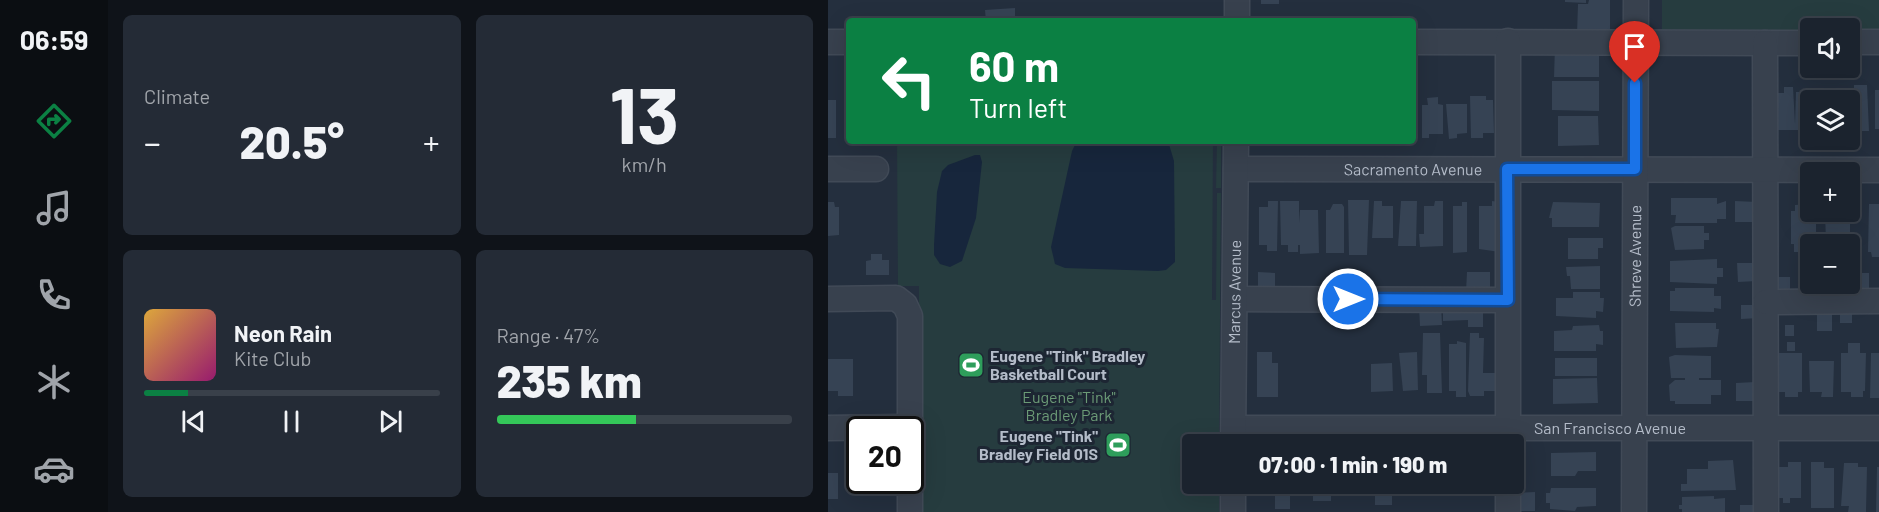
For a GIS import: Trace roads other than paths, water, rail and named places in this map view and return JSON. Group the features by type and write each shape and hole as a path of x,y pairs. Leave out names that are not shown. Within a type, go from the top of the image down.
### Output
{"street":[{"path":"1237,0 1237,18"},
{"name":"Shreve Avenue","path":"1634,512 1636,0"},
{"path":"1416,42 1635,40 1800,43"},
{"path":"1508,41 1508,434"},
{"path":"828,42 846,42"},
{"path":"1860,42 1879,42"},
{"path":"1765,43 1766,512"},
{"name":"Marcus Avenue","path":"1233,434 1236,144"},
{"path":"828,169 876,169"},
{"name":"Sacramento Avenue","path":"1236,169 1879,170"},
{"path":"828,299 896,298 905,304 910,316 910,416"},
{"path":"1235,299 1508,300"},
{"path":"1766,302 1879,302"},
{"path":"828,428 846,428"},
{"name":"San Francisco Avenue","path":"1524,435 1634,428 1879,428"},
{"path":"910,494 910,512"},
{"path":"1233,494 1233,512"},
{"path":"1508,494 1508,512"}],"water":[{"path":"1076,144 1169,144 1174,161 1175,262 1166,270 1065,268 1055,264 1051,247"},
{"path":"980,155 982,162 976,218 962,261 950,267 940,264 934,255 937,192 942,171 948,165"}],"place":[{"name":"Eugene \"Tink\" Bradley Basketball Court","path":"971,365"},
{"name":"Eugene \"Tink\" Bradley Field 01S","path":"1118,445"}],"park label":[{"name":"Eugene \"Tink\" Bradley Park","path":"1069,406"}]}
